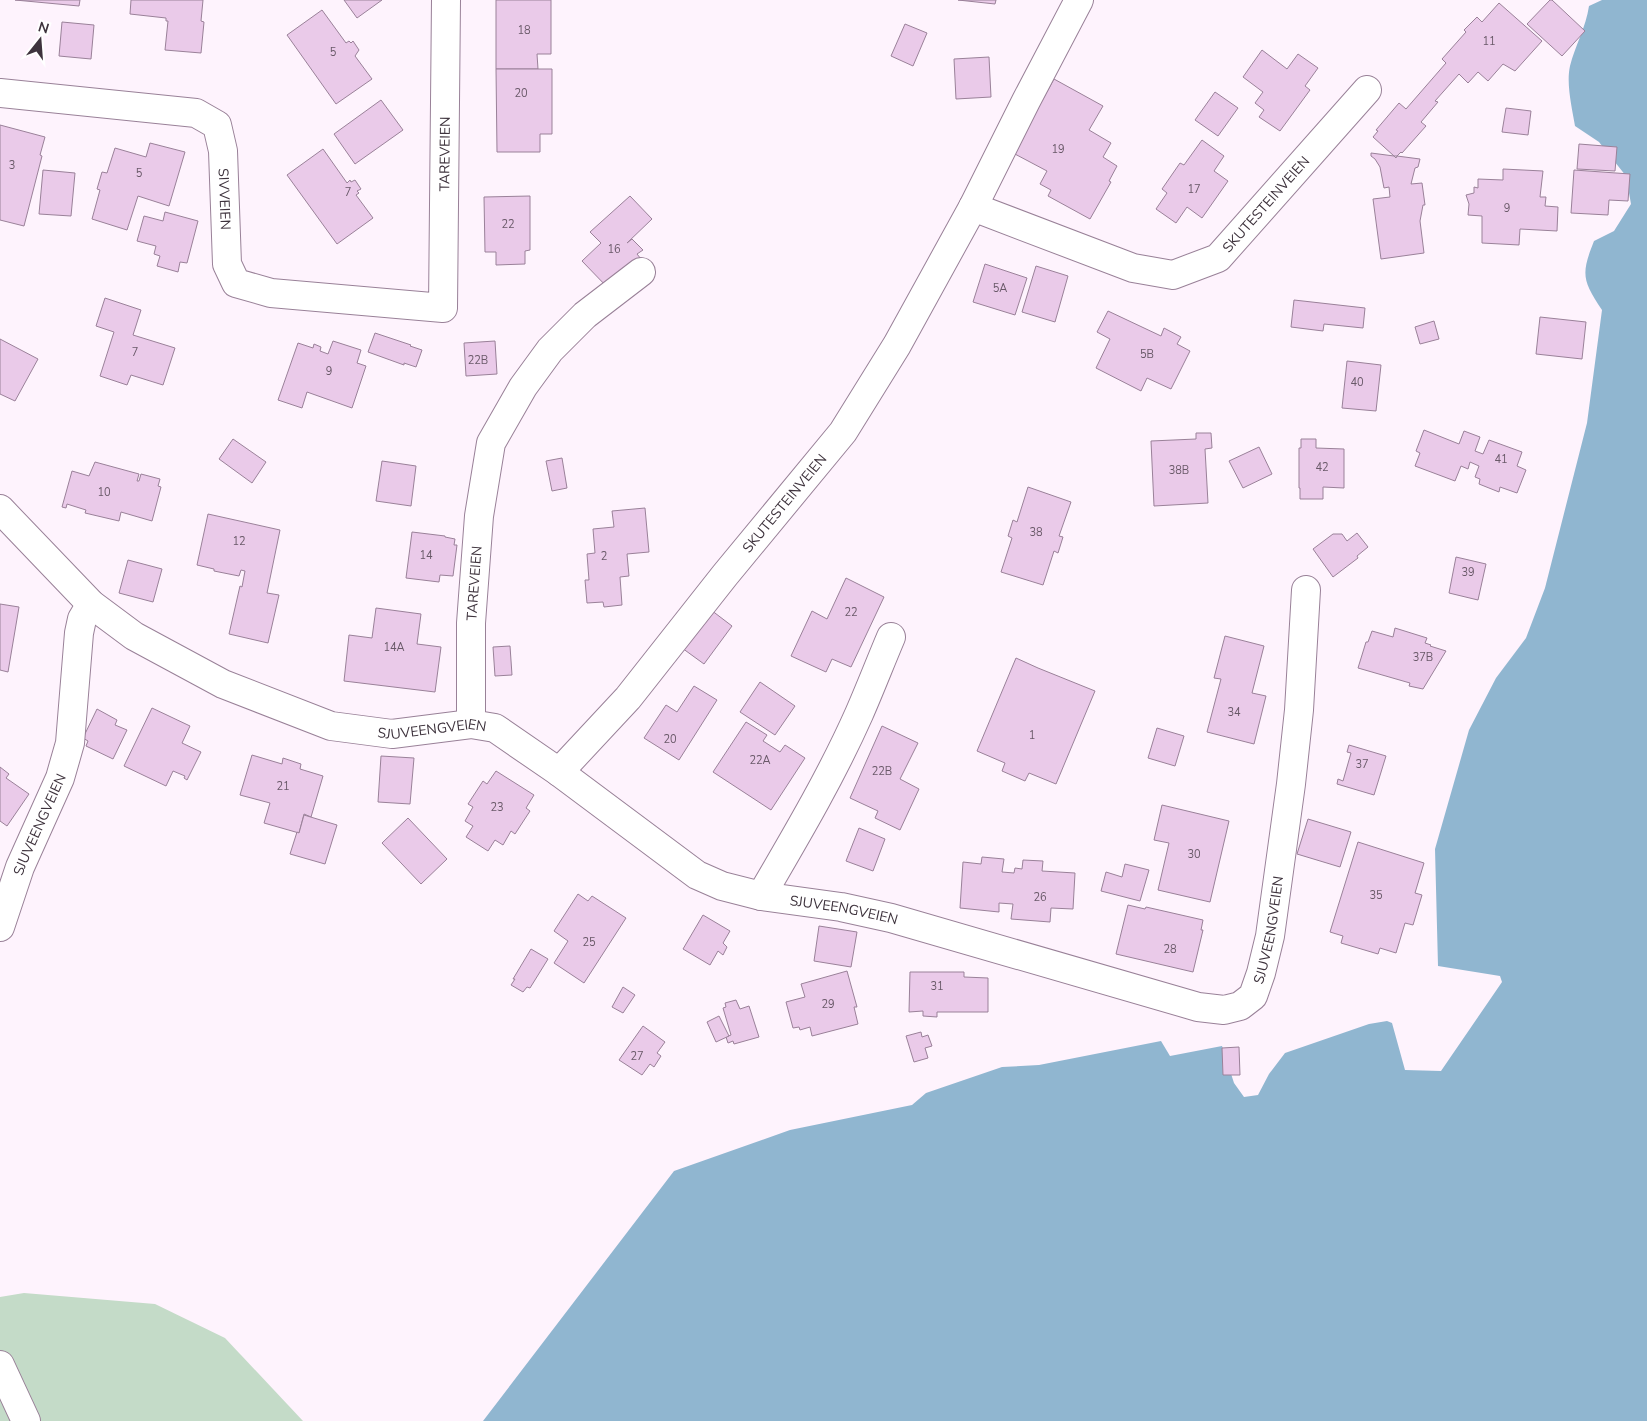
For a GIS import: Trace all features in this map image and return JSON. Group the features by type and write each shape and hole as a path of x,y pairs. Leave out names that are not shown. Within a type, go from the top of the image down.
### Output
{"street":[{"name":"TAREVEIEN","path":"443,308 446,0"},
{"name":"SKUTESTEINVEIEN","path":"559,772 628,698 725,575 843,432 897,345 973,207 1079,0"},
{"name":"SKUTESTEINVEIEN","path":"973,207 1133,268 1173,275 1218,258 1367,90"},
{"name":"SIVVEIEN","path":"0,93 196,113 217,125 223,151 227,264 236,284 271,293 443,308"},
{"name":"TAREVEIEN","path":"471,724 470,623 479,516 491,443 523,387 550,350 585,316 641,272"},
{"name":"SJUVEENGVEIEN","path":"0,509 91,604 134,636 223,684 331,726 392,734 471,724 495,728 559,772 697,875 722,886 762,896 841,907 891,918 1198,1007 1224,1010 1240,1006 1253,996 1261,974 1270,936 1299,710 1306,590"},
{"name":"SJUVEENGVEIEN","path":"0,928 20,867 60,778 70,743 79,632 82,619 91,604"},
{"path":"762,896 806,819 858,716 891,637"},
{"path":"0,1365 26,1421"}],"green space":[{"path":"24,1293 155,1304 225,1338 303,1421 0,1421 0,1297"}],"water":[{"path":"1602,0 1647,0 1647,1421 483,1421 674,1171 790,1130 912,1105 926,1093 1002,1067 1039,1065 1161,1041 1170,1056 1222,1046 1234,1083 1244,1097 1258,1095 1269,1074 1285,1053 1369,1024 1387,1021 1392,1023 1405,1070 1441,1071 1502,982 1500,976 1438,966 1435,849 1469,730 1496,678 1526,638 1545,588 1587,423 1602,310 1587,284 1587,261 1594,241 1614,231 1631,204 1626,176 1599,142 1575,126 1570,96 1570,66 1589,6"}],"building":[{"path":"15,0 80,0 79,6"},
{"path":"131,0 203,0 201,21 204,22 201,53 165,50 168,21 166,21 166,18 130,14"},
{"path":"344,0 382,0 357,18"},
{"path":"496,0 551,0 551,54 537,54 538,69 496,69"},
{"path":"958,0 996,0 995,4"},
{"path":"1550,0 1585,31 1562,56 1527,24"},
{"path":"1499,3 1542,41 1515,71 1503,64 1488,81 1478,72 1468,83 1459,74 1435,101 1438,102 1421,122 1426,126 1402,153 1394,156 1373,137 1378,131 1376,130 1399,103 1406,109 1446,63 1442,59 1466,32 1464,30 1477,17 1482,22"},
{"path":"322,10 346,43 353,41 359,50 355,56 372,79 336,104 287,35"},
{"path":"62,22 94,25 91,59 59,56"},
{"path":"905,24 927,33 913,66 891,56"},
{"path":"1262,50 1287,69 1298,54 1318,68 1305,86 1310,90 1280,131 1259,117 1264,110 1255,103 1263,92 1243,77"},
{"path":"989,57 991,97 956,99 954,59"},
{"path":"496,69 552,69 552,134 540,134 540,152 497,152"},
{"path":"1054,79 1103,106 1089,130 1111,143 1103,157 1117,166 1109,181 1111,182 1090,219 1048,196 1051,190 1040,184 1047,171 1013,153"},
{"path":"1215,92 1238,108 1218,136 1195,120"},
{"path":"381,100 403,130 355,164 334,134"},
{"path":"1506,108 1531,111 1528,135 1502,132"},
{"path":"0,125 45,137 24,226 0,220"},
{"path":"1202,140 1224,156 1214,171 1228,181 1202,218 1187,207 1176,223 1156,209 1167,193 1162,189 1180,163 1184,165"},
{"path":"150,143 185,152 169,206 138,196 127,230 92,219 100,190 97,189 102,172 107,173 115,148 146,157"},
{"path":"1579,144 1617,147 1615,171 1577,169"},
{"path":"323,149 347,183 350,180 351,182 355,180 361,189 357,191 359,193 356,195 373,218 337,244 287,175"},
{"path":"1371,153 1394,156 1396,158 1397,156 1420,159 1418,167 1415,168 1411,184 1422,183 1425,205 1423,205 1420,221 1424,253 1381,259 1373,199 1390,197 1389,187 1384,188 1380,167 1371,156"},
{"path":"1503,169 1543,171 1540,197 1546,197 1545,206 1558,207 1557,231 1520,229 1519,245 1482,243 1482,216 1468,215 1469,204 1466,195 1474,193 1474,187 1478,188 1478,179 1503,180"},
{"path":"43,170 75,173 71,216 39,214"},
{"path":"1574,170 1630,174 1628,201 1609,200 1608,215 1571,213"},
{"path":"530,196 530,250 525,251 525,264 496,265 496,252 485,252 484,197"},
{"path":"630,196 652,219 627,243 632,239 643,250 637,254 641,259 609,289 582,261 601,243 590,232"},
{"path":"165,212 198,221 187,263 180,262 178,272 157,266 160,256 154,254 156,246 137,241 144,216 163,221"},
{"path":"985,264 1027,278 1015,315 973,302"},
{"path":"1036,266 1068,276 1055,322 1022,312"},
{"path":"105,298 141,310 133,335 175,348 163,385 131,375 127,385 100,376 114,332 96,326"},
{"path":"1294,300 1365,308 1363,328 1324,324 1323,331 1291,327"},
{"path":"1108,311 1161,336 1164,328 1181,337 1177,344 1190,351 1171,389 1147,378 1141,391 1096,368 1110,339 1097,332"},
{"path":"1540,317 1586,322 1582,359 1536,354"},
{"path":"1434,321 1439,339 1420,344 1415,327"},
{"path":"375,333 422,350 416,367 404,363 404,365 368,352"},
{"path":"0,339 38,359 15,401 0,394"},
{"path":"333,341 361,350 357,363 366,366 352,408 307,392 302,408 278,400 298,343 313,348 314,344 321,347 320,351 328,354"},
{"path":"495,341 497,374 466,376 464,343"},
{"path":"1347,361 1381,365 1376,411 1342,408"},
{"path":"1424,430 1459,444 1464,431 1480,437 1475,451 1483,454 1489,440 1522,452 1517,466 1526,470 1517,493 1500,487 1499,492 1479,484 1480,479 1475,477 1479,466 1470,462 1468,469 1461,466 1455,481 1415,466 1420,453 1416,451"},
{"path":"1196,433 1211,433 1212,448 1205,449 1208,503 1154,506 1151,441 1196,439"},
{"path":"233,439 266,462 252,483 219,459"},
{"path":"1301,439 1316,439 1316,448 1344,449 1344,488 1323,487 1323,499 1300,499 1299,448 1301,448"},
{"path":"1259,447 1272,474 1243,488 1229,461"},
{"path":"562,458 567,488 552,491 546,461"},
{"path":"382,461 416,466 411,506 376,501"},
{"path":"95,462 139,474 137,481 139,481 141,474 160,479 158,486 161,487 152,521 121,512 119,521 85,513 86,510 67,504 66,508 62,507 72,471 89,476"},
{"path":"1028,487 1071,502 1059,536 1063,537 1058,553 1054,551 1043,585 1001,572 1012,538 1008,536 1013,520 1017,522"},
{"path":"645,508 649,552 627,554 629,576 620,577 622,605 604,607 603,602 587,603 585,580 589,580 587,554 595,553 593,529 614,527 612,511"},
{"path":"208,514 280,530 267,593 279,595 268,643 229,634 245,571 241,570 239,576 197,565"},
{"path":"412,532 455,539 454,545 457,545 453,576 440,575 439,582 406,578"},
{"path":"1357,533 1368,547 1357,556 1358,558 1333,577 1313,549 1333,534 1342,534 1347,541"},
{"path":"1456,557 1486,564 1478,600 1449,593"},
{"path":"128,560 162,569 153,602 119,593"},
{"path":"846,578 884,597 851,667 832,659 826,672 791,656 812,611 827,619"},
{"path":"0,604 19,607 8,672 0,670"},
{"path":"376,608 421,614 417,644 441,647 435,692 344,681 349,635 372,638"},
{"path":"711,610 732,626 704,664 682,648"},
{"path":"1395,628 1427,638 1425,643 1446,651 1423,689 1409,686 1410,683 1358,668 1366,642 1368,642 1372,631 1393,637"},
{"path":"1225,636 1264,646 1252,693 1266,696 1254,744 1207,732 1221,679 1214,678"},
{"path":"510,646 512,675 495,676 493,647"},
{"path":"1016,658 1095,691 1056,784 1029,773 1025,781 1002,771 1005,763 977,751"},
{"path":"760,682 795,706 775,735 740,712"},
{"path":"694,686 717,700 679,760 644,738 666,705 677,712"},
{"path":"152,708 190,726 182,743 201,752 187,780 184,778 185,776 173,771 166,786 124,766"},
{"path":"97,709 117,720 115,725 127,730 113,759 86,746 88,741 83,738"},
{"path":"746,722 767,735 763,741 780,752 785,745 805,758 771,810 713,772"},
{"path":"882,726 918,743 900,779 919,789 900,830 875,818 878,811 850,798"},
{"path":"1157,728 1184,736 1175,766 1148,758"},
{"path":"1349,745 1386,756 1374,795 1337,784 1338,779 1343,781 1351,753 1347,752"},
{"path":"252,755 282,764 283,758 301,764 300,769 323,776 311,817 304,814 299,833 264,823 270,803 240,795"},
{"path":"381,756 414,758 410,804 378,802"},
{"path":"0,767 9,774 6,778 29,794 7,826 0,821"},
{"path":"496,771 534,795 526,808 530,811 515,834 511,831 503,845 495,840 488,851 466,837 473,826 465,821 473,807 468,804 483,781 487,784"},
{"path":"1162,805 1229,821 1210,902 1158,890 1169,843 1154,840"},
{"path":"304,815 337,825 325,864 290,854"},
{"path":"408,818 447,859 421,884 382,843"},
{"path":"1308,819 1351,832 1340,867 1297,854"},
{"path":"859,828 885,839 873,871 846,861"},
{"path":"1358,842 1424,863 1415,893 1422,895 1413,925 1405,923 1396,953 1380,948 1378,954 1341,943 1343,936 1330,932"},
{"path":"982,857 1004,859 1002,872 1014,873 1015,868 1022,869 1023,860 1043,861 1042,871 1075,873 1073,909 1051,908 1050,922 1011,919 1013,904 999,903 999,912 960,908 963,862 981,864"},
{"path":"1125,864 1149,870 1140,901 1101,891 1106,872 1122,877"},
{"path":"578,894 588,901 592,896 626,918 584,983 554,963 568,941 554,931"},
{"path":"1128,905 1145,909 1146,907 1203,920 1201,930 1203,930 1193,972 1116,954"},
{"path":"703,915 730,931 723,943 727,947 723,955 718,951 710,965 683,949"},
{"path":"819,926 857,932 851,967 814,961"},
{"path":"531,949 548,959 530,988 527,987 523,992 511,985"},
{"path":"847,971 857,1007 854,1007 858,1024 812,1036 810,1027 800,1030 799,1027 793,1028 786,1002 805,997 801,984"},
{"path":"910,972 964,972 964,977 988,978 988,1012 937,1012 937,1017 923,1016 923,1011 909,1012"},
{"path":"623,987 635,995 623,1013 612,1007"},
{"path":"736,1000 740,1009 749,1006 759,1037 734,1044 733,1041 728,1043 726,1037 731,1035 723,1008 726,1007 725,1003"},
{"path":"719,1016 729,1036 716,1042 707,1022"},
{"path":"643,1026 665,1042 657,1053 661,1056 654,1067 650,1064 642,1075 619,1060"},
{"path":"921,1032 922,1037 928,1035 932,1046 925,1048 928,1058 914,1062 906,1036"},
{"path":"1239,1047 1240,1075 1223,1075 1222,1048"}]}
